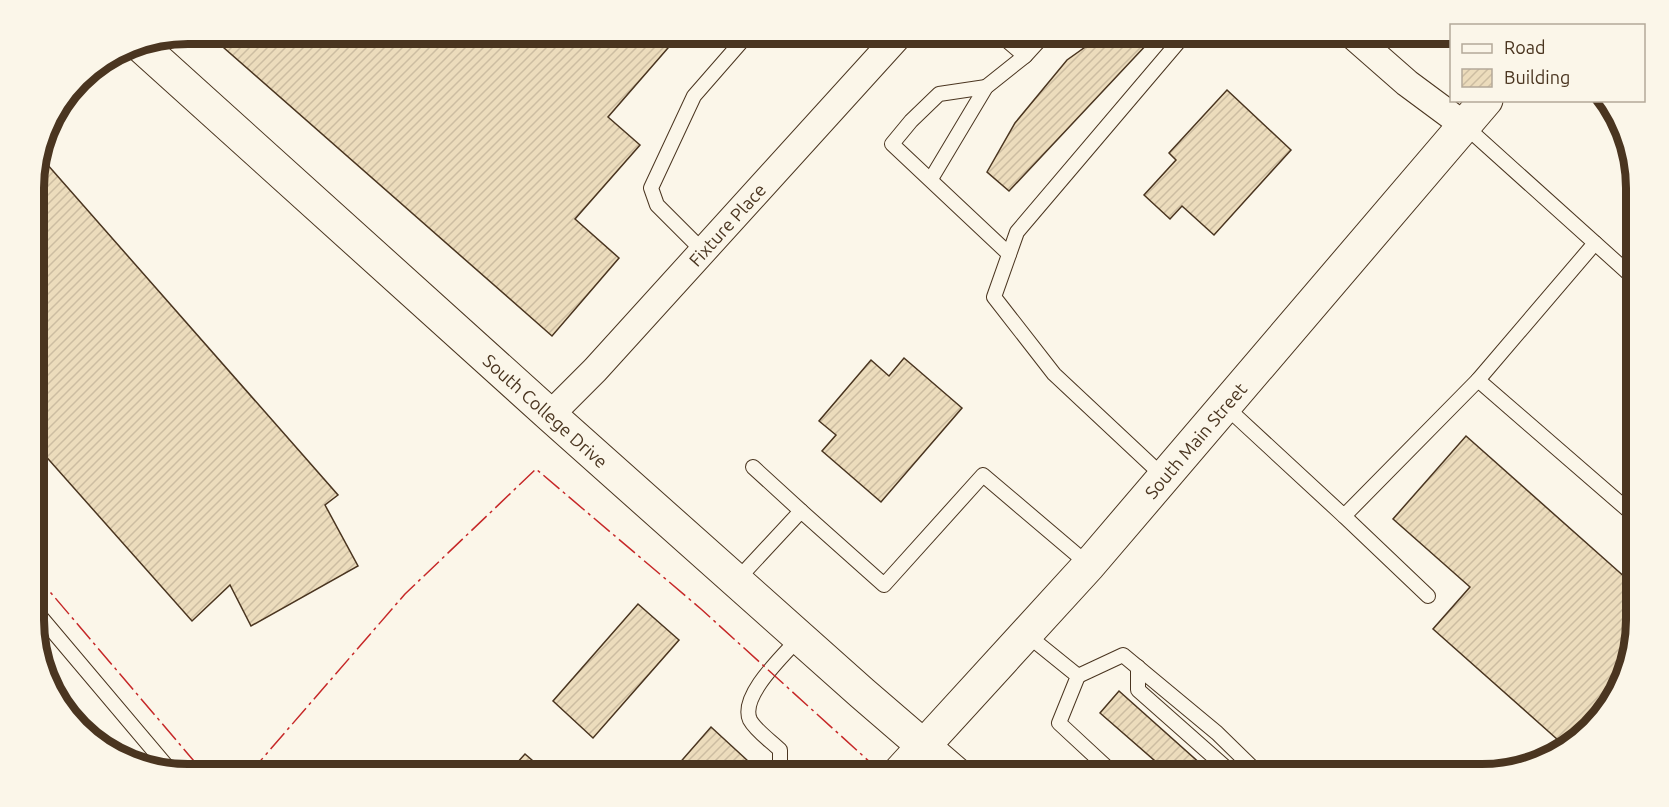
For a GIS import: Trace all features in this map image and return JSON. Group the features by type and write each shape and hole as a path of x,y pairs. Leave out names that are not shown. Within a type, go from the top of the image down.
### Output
{"main road":[{"name":"South College Drive","path":"145,50 799,638 945,763"},
{"name":"South Main Street","path":"908,763 1089,565 1484,102"}],"street":[{"name":"Fixture Place","path":"550,415 595,370 891,44"},
{"path":"1363,44 1407,83 1465,126"}],"lane":[{"path":"703,251 657,205 651,188 694,96 739,44"},
{"path":"1011,44 1025,56"},
{"path":"931,179 986,87 1025,56 1036,44"},
{"path":"1164,477 1054,374 994,297 1017,232 1175,44"},
{"path":"986,87 939,94 911,121 892,144 1010,254"},
{"path":"1465,126 1626,271"},
{"path":"1344,516 1478,380 1595,243"},
{"path":"1478,380 1626,508"},
{"path":"1224,406 1428,596"},
{"path":"753,467 884,585 983,475 1089,565"},
{"path":"736,581 801,511"},
{"path":"44,621 163,761"},
{"path":"1026,634 1078,676"},
{"path":"780,764 780,750 751,721 749,705 764,678 799,638"},
{"path":"1102,763 1059,723 1078,676 1124,655 1217,733 1248,763"},
{"path":"1138,667 1138,690 1221,763"}],"building":[{"path":"220,44 671,44 608,117 640,145 575,219 619,258 552,336"},
{"path":"1090,44 1147,44 1009,191 987,172 1015,123 1067,60"},
{"path":"1227,90 1291,150 1214,235 1182,206 1170,219 1144,195 1176,160 1169,153"},
{"path":"46,163 338,495 325,505 358,566 251,626 230,585 192,621 44,454 44,178"},
{"path":"904,358 962,408 881,502 822,451 836,435 819,421 871,360 889,376"},
{"path":"1466,436 1626,578 1623,648 1615,675 1596,707 1569,734 1559,741 1433,629 1470,587 1393,519"},
{"path":"638,604 679,640 593,738 553,701"},
{"path":"1119,691 1200,763 1158,763 1100,713"},
{"path":"711,727 748,761 746,764 679,764"},
{"path":"525,754 536,764 516,764"}],"power":[{"path":"258,764 405,594 536,469 701,609 871,763"},
{"path":"44,585 196,764"}]}
